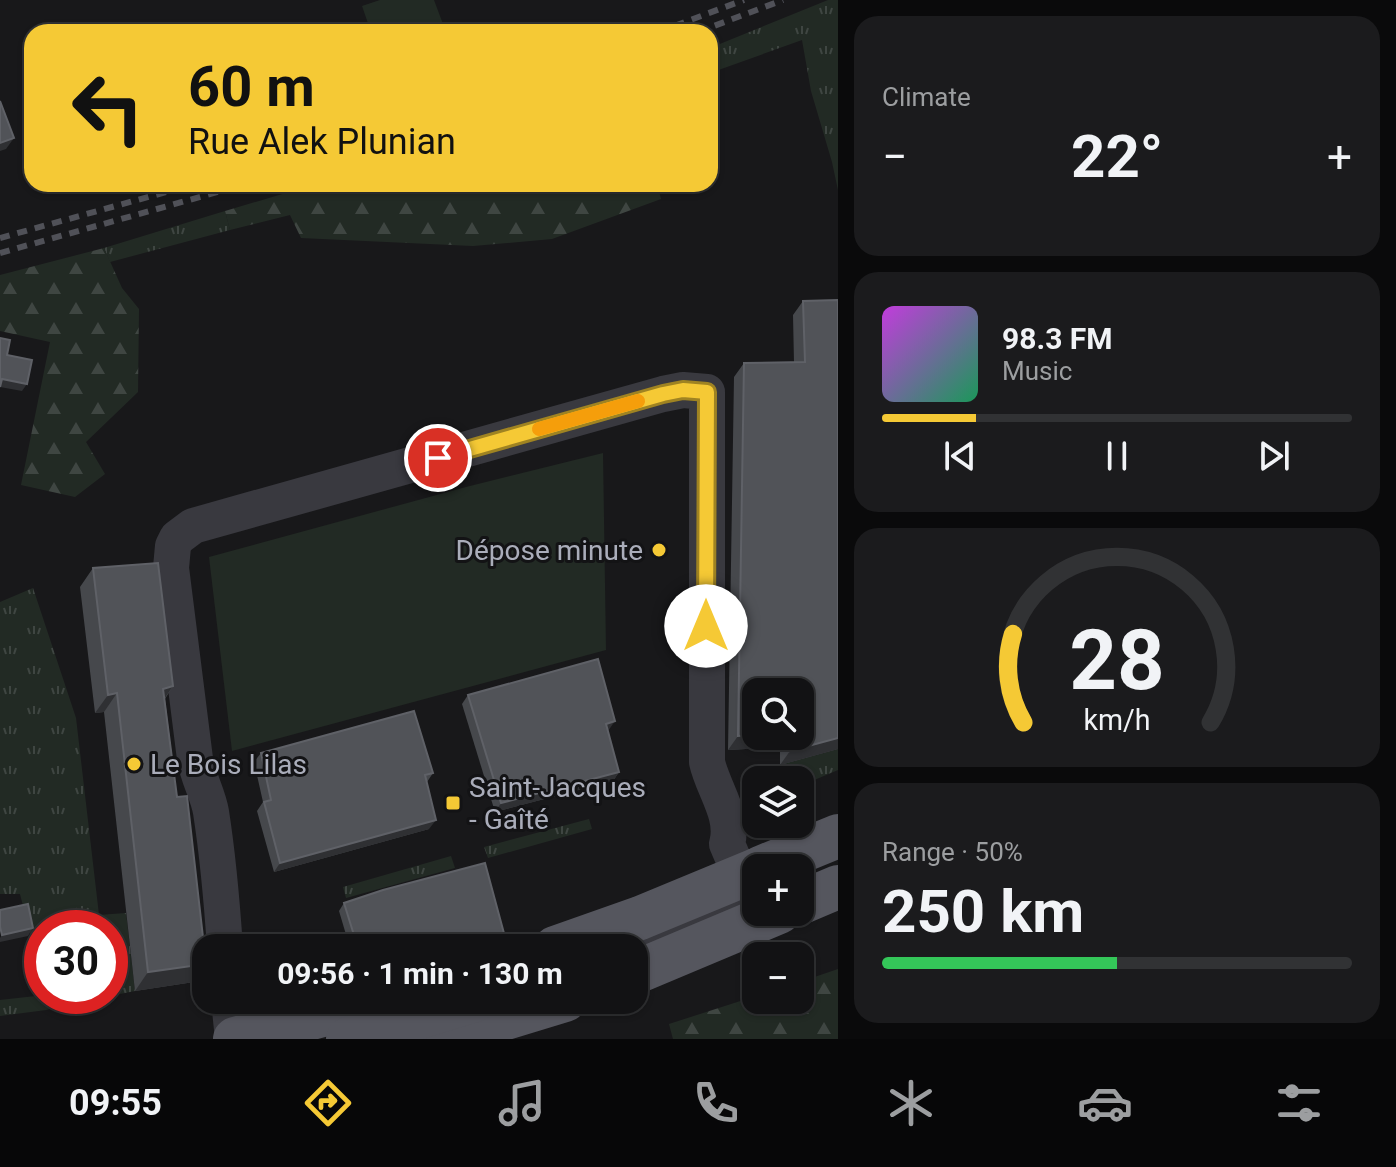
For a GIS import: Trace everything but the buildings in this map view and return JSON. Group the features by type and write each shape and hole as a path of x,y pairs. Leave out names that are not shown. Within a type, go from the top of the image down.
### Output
{"main road":[{"path":"794,854 838,836"},
{"path":"637,934 742,876"},
{"path":"814,897 838,887"},
{"path":"648,967 746,926"},
{"path":"234,1039 326,1014"},
{"path":"348,1039 429,1014"},
{"path":"437,1039 519,1014"}],"street":[{"path":"224,934 211,809 197,772 171,568 173,546 183,533 193,526 245,510 683,390 707,392 707,762 729,824 727,844 742,860"},
{"path":"231,1014 234,1039"}],"green space":[{"path":"380,0 434,0 443,24 368,24 362,6"},
{"path":"828,0 838,0 838,190 811,91 802,40 718,70 718,45"},
{"path":"289,192 659,192 661,199 552,239 473,246 301,238 290,215 230,230 225,211"},
{"path":"225,211 230,230 110,262 104,248"},
{"path":"104,248 122,288 139,309 138,392 86,442 105,474 75,497 21,485 50,342 0,331 0,275"},
{"path":"603,453 606,650 232,751 209,557"},
{"path":"33,588 76,718 98,910 24,910 20,894 0,894 0,602"},
{"path":"838,749 838,770 814,780 814,766 780,765"},
{"path":"589,819 592,829 488,858 484,847"},
{"path":"451,856 455,868 346,898 343,887"},
{"path":"128,930 135,991 128,992"},
{"path":"838,969 838,1039 673,1039 669,1024 742,1001 742,1014 814,1014 814,977"},
{"path":"24,997 24,1013 0,1016 0,1000"}],"railway":[{"path":"680,24 744,0"},
{"path":"718,24 783,0"},
{"path":"0,238 166,192"},
{"path":"0,253 217,192"}],"slow traffic":[{"path":"539,429 638,401"}],"place":[{"name":"Dépose minute","path":"659,550"},
{"name":"Le Bois Lilas","path":"134,764"},
{"name":"Saint-Jacques - Gaîté","path":"453,803"}],"route":[{"path":"438,458 663,394 683,390 707,392 706,626"}]}
